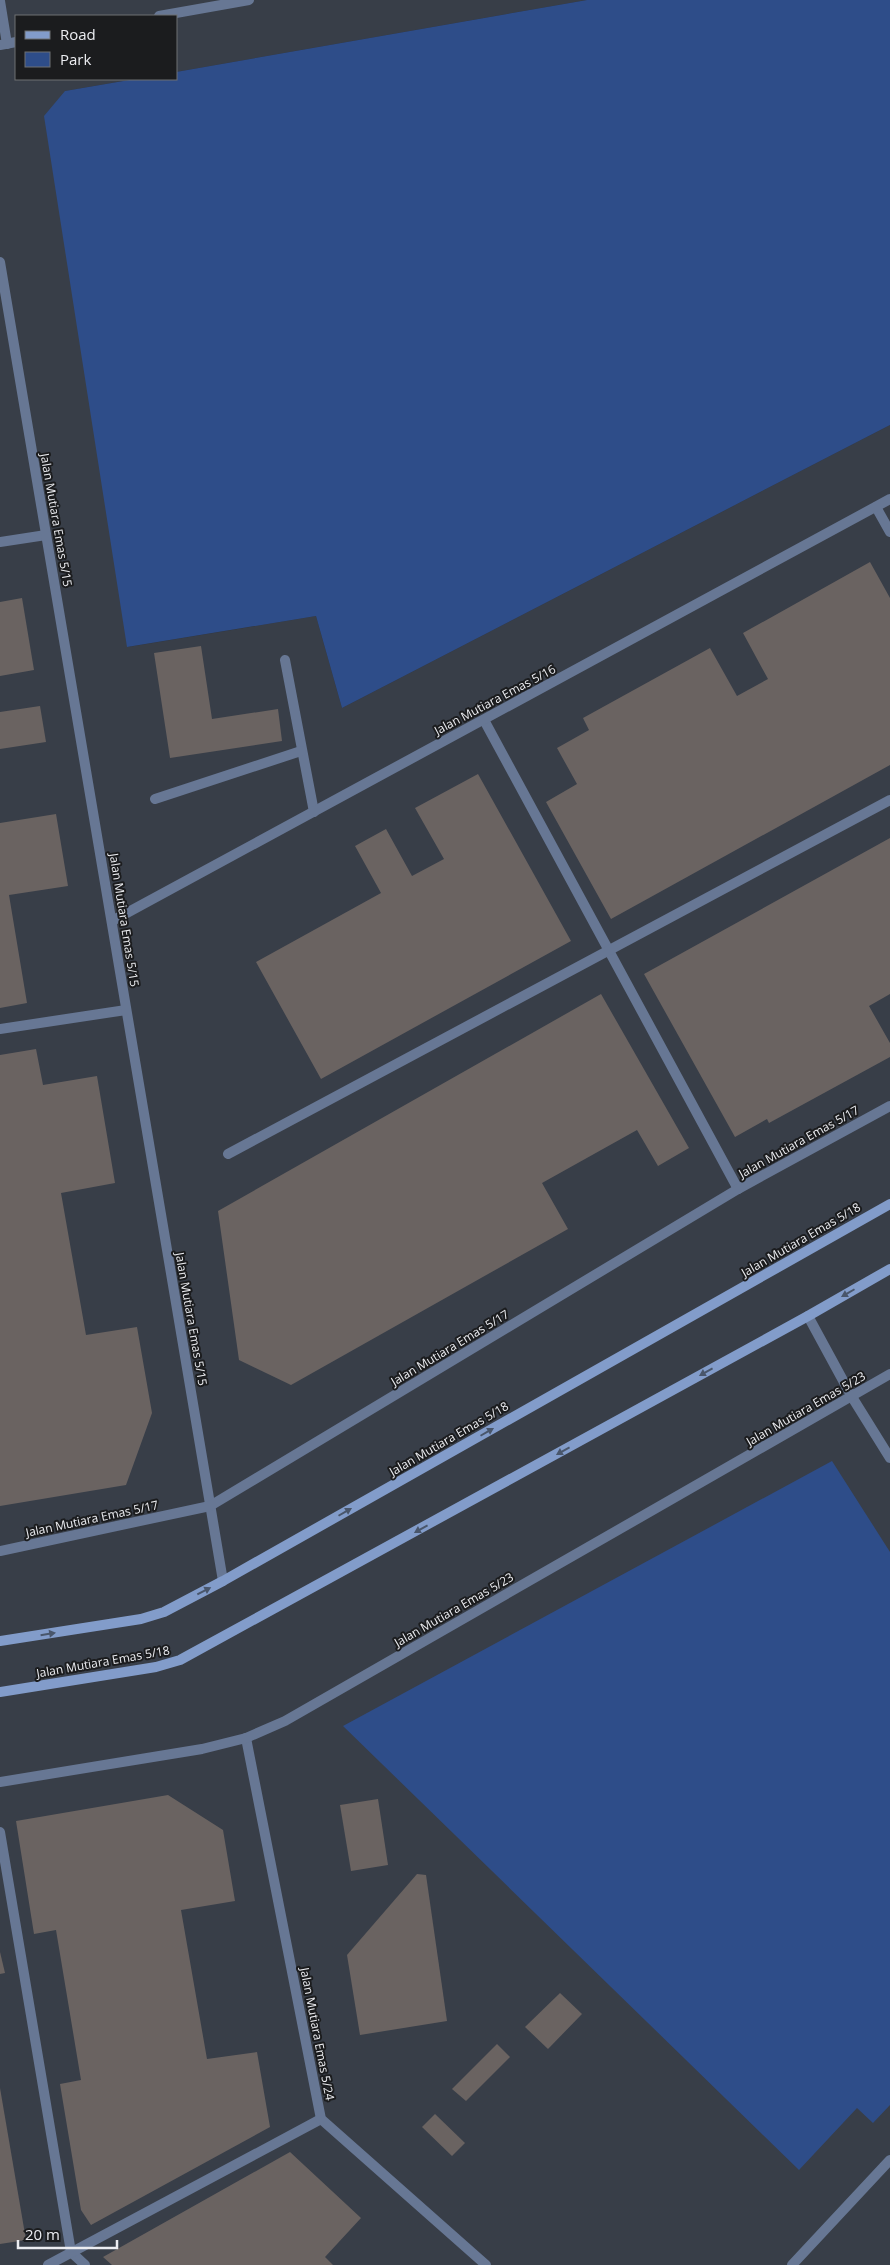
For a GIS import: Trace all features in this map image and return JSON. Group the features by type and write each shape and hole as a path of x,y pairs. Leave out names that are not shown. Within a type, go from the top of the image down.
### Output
{"street":[{"path":"165,15 249,0"},
{"path":"0,1 8,44"},
{"name":"Jalan Mutiara Emas 5/15","path":"0,262 223,1582"},
{"name":"Jalan Mutiara Emas 5/16","path":"112,920 890,499"},
{"path":"876,507 890,532"},
{"path":"0,542 46,536"},
{"path":"285,660 314,812"},
{"path":"484,720 738,1189"},
{"path":"155,799 301,751"},
{"path":"228,1154 890,800"},
{"path":"0,1029 126,1010"},
{"name":"Jalan Mutiara Emas 5/17","path":"0,1551 210,1506 738,1189 890,1106"},
{"name":"Jalan Mutiara Emas 5/18","path":"0,1641 141,1619 164,1612 223,1582 890,1204"},
{"name":"Jalan Mutiara Emas 5/18","path":"0,1692 156,1667 180,1660 808,1316 890,1269"},
{"path":"808,1316 852,1397 890,1458"},
{"name":"Jalan Mutiara Emas 5/23","path":"0,1782 202,1750 246,1738 285,1721 890,1374"},
{"name":"Jalan Mutiara Emas 5/24","path":"246,1738 321,2119 486,2265"},
{"path":"0,1832 71,2252 85,2265"},
{"path":"48,2265 321,2119"},
{"path":"792,2265 890,2160"}],"shaded area":[{"path":"0,0 587,0 178,72 178,15 15,15 15,80 129,80 65,91 128,647 316,616 342,708 890,425 890,2265 0,2265"}],"green space":[{"path":"587,0 890,0 890,425 342,708 316,616 127,647 44,116 65,91 129,80 178,80 178,72"},
{"path":"832,1461 890,1552 890,2105 873,2123 857,2108 799,2170 343,1726"}],"building":[{"path":"870,562 890,598 890,765 611,919 546,802 577,784 557,748 589,730 583,718 710,648 737,696 768,679 743,633"},
{"path":"22,598 34,670 0,676 0,602"},
{"path":"201,646 212,719 278,709 282,741 170,758 154,653"},
{"path":"40,706 46,742 0,749 0,712"},
{"path":"478,774 571,941 321,1079 256,962 381,893 355,846 386,829 412,876 444,859 415,808"},
{"path":"56,814 68,886 9,895 27,1003 0,1008 0,823"},
{"path":"890,838 890,994 869,1006 890,1043 890,1057 769,1123 767,1119 735,1137 644,974"},
{"path":"601,994 689,1148 658,1166 637,1130 542,1183 568,1229 291,1385 239,1360 218,1211"},
{"path":"36,1049 43,1085 97,1076 115,1183 61,1193 86,1335 137,1327 152,1413 126,1485 0,1506 0,1055"},
{"path":"168,1795 223,1830 235,1901 181,1910 207,2059 257,2052 270,2127 91,2225 81,2210 60,2084 81,2080 56,1930 34,1934 16,1821"},
{"path":"378,1799 388,1865 351,1871 340,1805"},
{"path":"417,1874 426,1875 447,2021 360,2035 347,1955"},
{"path":"0,1952 5,1973 0,1974"},
{"path":"560,1993 582,2014 548,2049 525,2027"},
{"path":"497,2044 510,2057 466,2101 452,2089"},
{"path":"0,2088 26,2240 0,2244"},
{"path":"435,2114 465,2143 452,2156 422,2127"},
{"path":"290,2152 361,2218 325,2257 333,2265 112,2265 103,2257"}]}
